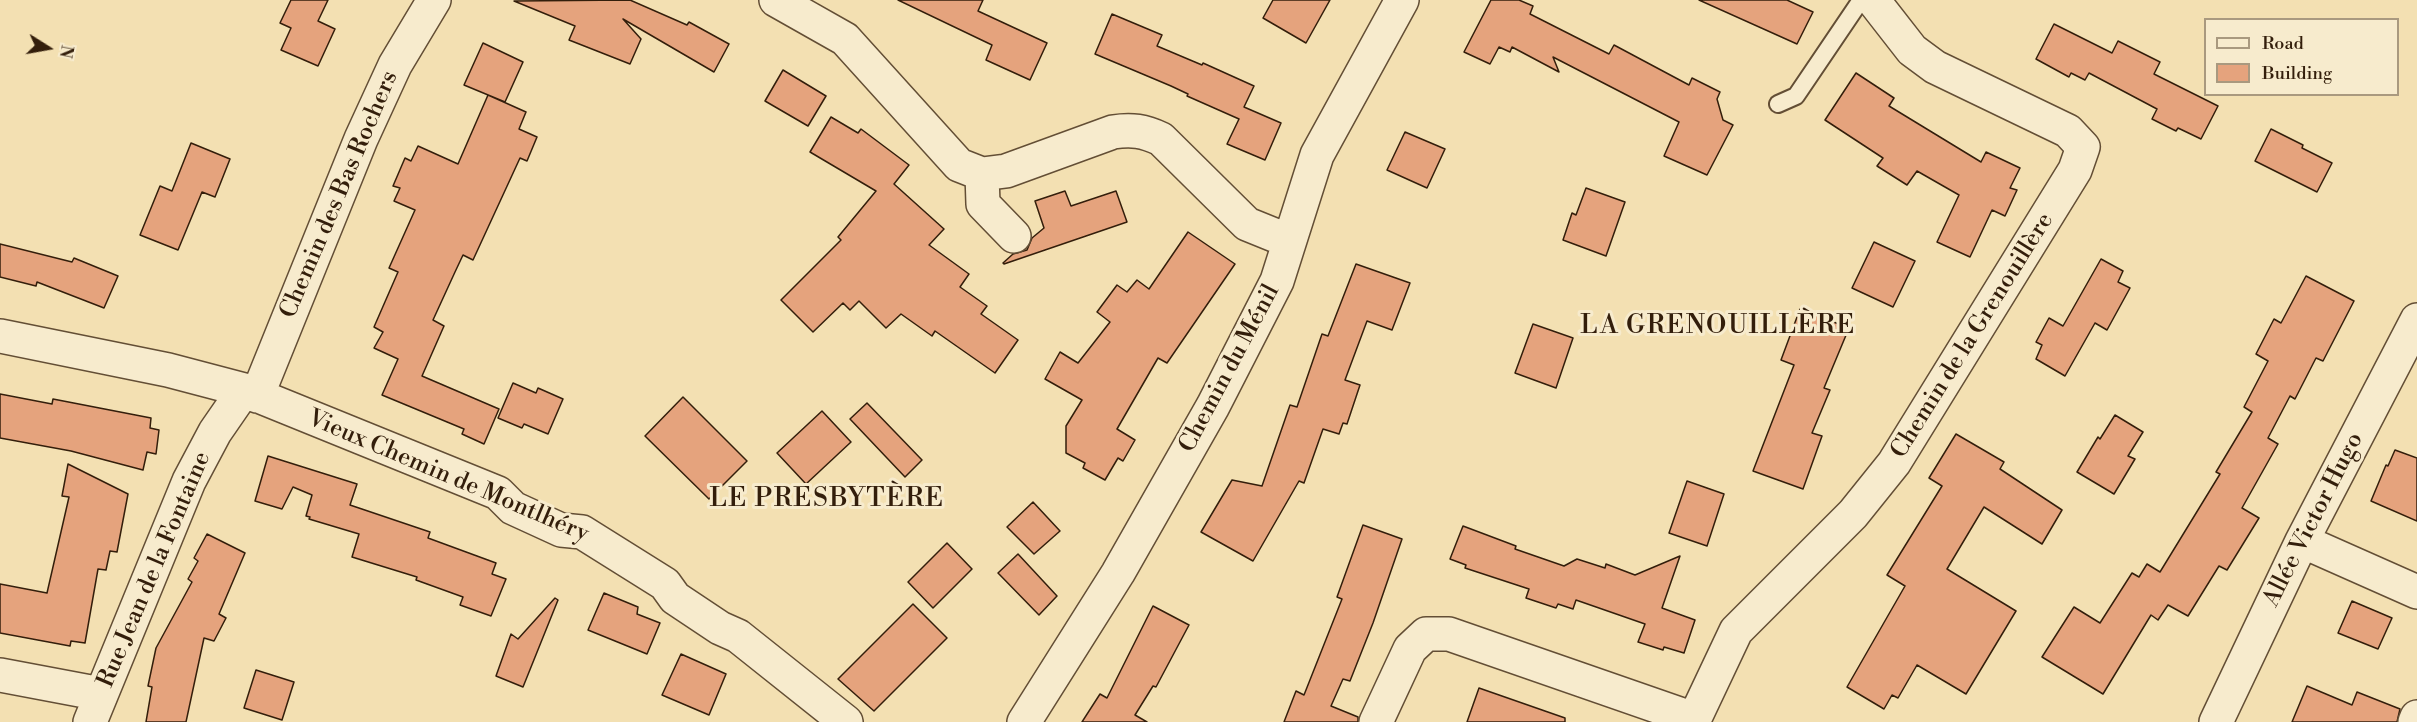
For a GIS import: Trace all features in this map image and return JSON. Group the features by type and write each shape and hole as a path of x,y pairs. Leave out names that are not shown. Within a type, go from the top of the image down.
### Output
{"street":[{"name":"Chemin des Bas Rochers","path":"250,393 395,65 434,0"},
{"path":"776,0 845,39 959,165 982,174 1006,171 1113,132 1131,129 1148,133 1161,140 1247,224 1289,241"},
{"name":"Chemin du Ménil","path":"1024,722 1118,573 1213,406 1277,281 1317,155 1402,0"},
{"name":"Chemin de la Grenouillère","path":"1694,720 1736,631 1853,514 1894,463 2076,170 2083,147 2068,131 1935,67 1912,50 1873,0"},
{"path":"982,174 983,204 1014,236"},
{"name":"Allée Victor Hugo","path":"2217,722 2302,541 2417,320"},
{"name":"Vieux Chemin de Montlhéry","path":"0,336 168,370 250,393 498,493 513,508 561,530 582,532 665,584 675,598 720,628 738,636 846,722"},
{"name":"Rue Jean de la Fontaine","path":"96,708 189,481 215,432 250,393"},
{"path":"2302,541 2417,592"},
{"path":"1376,722 1410,650 1426,634 1449,634 1694,720"},
{"path":"0,675 96,708"},
{"path":"2415,722 2417,717"}],"lane":[{"path":"1778,104 1796,96 1861,0"}],"building":[{"path":"291,0 328,0 318,21 335,29 318,66 281,50 291,28 280,23"},
{"path":"630,0 687,25 689,22 729,44 714,72 623,19 641,39 630,64 569,40 575,26 514,1"},
{"path":"898,0 983,0 978,11 1047,43 1030,80 986,60 992,45"},
{"path":"1273,0 1330,0 1306,43 1263,18"},
{"path":"1491,0 1519,0 1533,6 1530,14 1609,54 1614,45 1689,85 1692,78 1720,92 1717,99 1723,120 1733,125 1707,175 1664,156 1679,122 1553,57 1559,72 1512,47 1510,52 1499,47 1490,64 1464,52"},
{"path":"1699,0 1787,0 1813,12 1797,44"},
{"path":"1112,14 1162,35 1157,46 1202,65 1203,63 1254,86 1244,107 1281,123 1265,160 1227,144 1239,119 1187,96 1188,94 1171,86 1095,54"},
{"path":"2054,24 2112,53 2118,41 2160,62 2154,74 2218,106 2201,139 2178,128 2176,131 2152,119 2157,109 2089,73 2085,80 2071,73 2069,77 2036,59"},
{"path":"483,43 523,62 505,102 464,85"},
{"path":"783,70 826,96 808,126 765,101"},
{"path":"1856,73 1894,98 1889,106 1981,162 1986,152 2020,168 2010,188 2017,190 2005,216 1992,210 1970,257 1937,242 1959,195 1917,171 1907,185 1877,166 1883,158 1825,120"},
{"path":"488,95 526,112 519,129 537,137 527,161 520,158 473,260 463,255 433,320 444,326 422,376 499,409 484,444 462,434 464,429 382,395 398,359 374,348 383,332 374,327 398,272 389,268 415,210 394,201 400,188 393,186 405,158 411,161 418,146 458,164"},
{"path":"831,117 858,133 861,129 909,165 894,184 944,229 929,245 969,274 960,287 987,306 981,314 1018,340 995,373 935,331 932,336 901,314 886,328 859,301 850,310 843,303 813,332 781,300 841,240 838,237 876,191 810,152"},
{"path":"2271,129 2332,163 2317,192 2255,161"},
{"path":"1405,132 1445,149 1427,188 1387,170"},
{"path":"191,143 230,159 215,197 202,192 178,250 140,235 160,186 172,191"},
{"path":"1586,188 1625,202 1606,256 1563,240 1572,213 1576,215"},
{"path":"1065,191 1071,206 1116,191 1127,222 1004,264 1013,254 1027,250 1032,238 1044,228 1035,201"},
{"path":"1188,232 1235,264 1167,363 1158,358 1117,429 1135,440 1123,461 1118,458 1105,480 1083,468 1085,463 1066,453 1066,426 1082,400 1045,379 1060,352 1078,363 1110,322 1097,312 1117,285 1127,292 1137,280 1149,289"},
{"path":"1874,242 1915,261 1893,307 1852,288"},
{"path":"0,244 72,262 74,258 118,276 104,308 37,282 36,286 0,277"},
{"path":"2101,259 2123,271 2118,282 2130,288 2107,330 2095,323 2065,376 2036,359 2042,345 2036,342 2049,318 2063,326"},
{"path":"1356,264 1410,283 1392,330 1367,321 1345,380 1360,385 1347,424 1343,423 1339,434 1323,429 1304,483 1299,481 1253,561 1201,532 1232,480 1262,486 1290,405 1297,407 1322,334 1328,336"},
{"path":"2306,276 2354,301 2323,361 2316,358 2295,399 2290,396 2268,438 2278,444 2242,508 2259,518 2227,570 2219,566 2188,616 2168,605 2158,620 2151,615 2103,694 2042,657 2074,607 2100,623 2132,573 2139,577 2147,564 2160,572 2220,474 2216,472 2252,412 2244,407 2268,361 2256,354 2274,319 2281,323"},
{"path":"1800,309 1849,328 1824,388 1830,390 1812,433 1822,436 1803,489 1753,471 1794,365 1781,360"},
{"path":"1533,324 1573,338 1556,388 1515,373"},
{"path":"513,383 536,393 538,388 563,399 548,434 524,424 522,428 498,418"},
{"path":"0,394 52,404 53,399 151,418 150,428 159,430 156,454 147,452 143,470 71,451 0,438"},
{"path":"683,397 747,461 709,499 645,436"},
{"path":"867,403 922,460 905,477 850,419"},
{"path":"822,411 851,442 806,484 777,453"},
{"path":"2115,415 2143,432 2128,456 2135,459 2114,494 2077,472 2098,437 2100,439"},
{"path":"1956,434 2004,462 2000,469 2062,510 2042,544 1984,507 1947,569 2016,611 1966,694 1917,665 1898,698 1892,695 1884,709 1847,687 1905,586 1887,575 1942,486 1929,478"},
{"path":"2395,450 2417,458 2417,521 2371,501"},
{"path":"268,456 357,484 350,505 430,532 428,538 496,563 492,574 506,579 491,616 460,605 463,597 416,580 417,577 352,557 359,534 309,519 310,517 306,516 312,495 293,487 282,509 255,501"},
{"path":"68,464 128,494 117,552 110,551 106,570 98,569 85,643 71,641 70,646 0,633 0,584 47,593 69,497 62,496"},
{"path":"1687,481 1724,494 1707,546 1669,533"},
{"path":"1033,502 1060,531 1034,554 1007,527"},
{"path":"1363,525 1402,539 1350,681 1343,679 1331,706 1358,717 1358,722 1284,722 1296,691 1304,695 1342,599 1337,597"},
{"path":"1463,526 1516,546 1515,549 1564,566 1577,559 1605,568 1606,564 1635,575 1680,556 1662,608 1695,620 1684,653 1664,647 1663,650 1638,642 1645,624 1576,600 1573,609 1558,604 1556,608 1526,598 1529,589 1465,568 1466,565 1450,559"},
{"path":"207,534 245,553 219,614 226,618 214,641 204,638 186,722 146,722 152,687 148,686 156,648 192,582 188,579 198,561 194,558"},
{"path":"947,543 972,569 933,608 908,582"},
{"path":"1018,554 1057,596 1039,615 998,573"},
{"path":"604,593 638,607 637,614 660,623 647,654 588,630"},
{"path":"555,598 558,600 523,687 496,676 511,634 518,639"},
{"path":"2352,601 2392,618 2378,649 2338,633"},
{"path":"913,604 947,638 874,711 838,679"},
{"path":"1153,606 1189,625 1156,687 1153,686 1135,715 1147,722 1082,722 1100,694 1107,698"},
{"path":"681,654 726,674 709,715 662,695"},
{"path":"256,670 294,682 282,720 244,708"},
{"path":"2307,686 2352,705 2357,692 2400,709 2397,722 2292,722"},
{"path":"1479,688 1565,718 1565,722 1467,722"}],"district":[{"name":"LA GRENOUILLÈRE","path":"1718,327"},
{"name":"LE PRESBYTÈRE","path":"827,500"}]}
